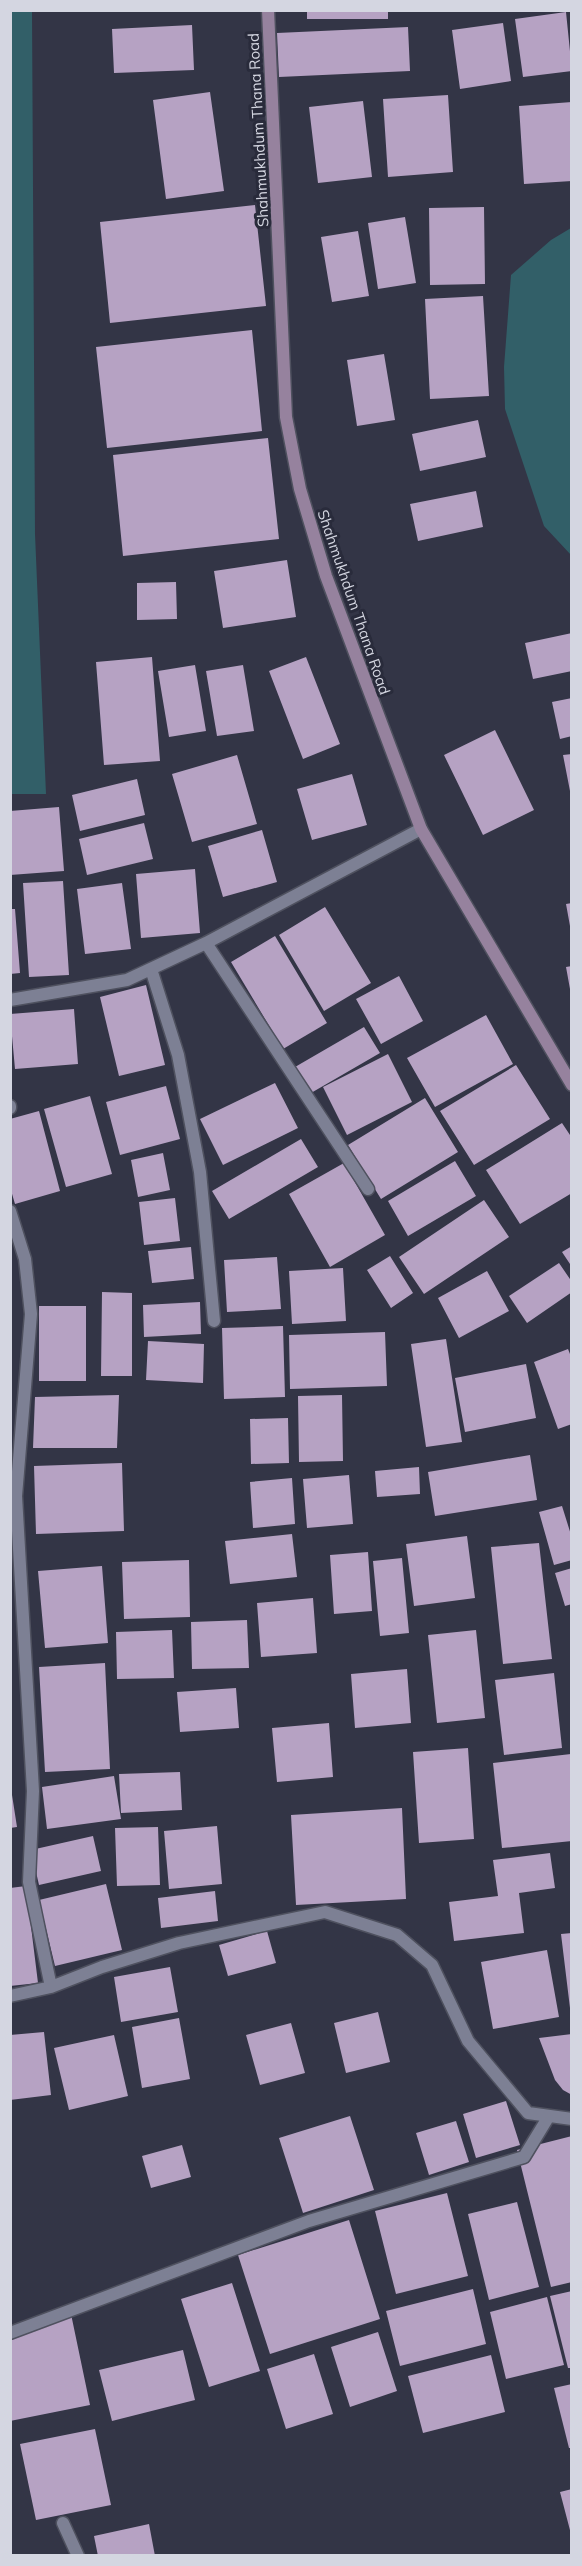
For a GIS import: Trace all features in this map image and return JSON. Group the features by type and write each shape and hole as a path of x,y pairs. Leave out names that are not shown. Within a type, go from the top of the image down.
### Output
{"main road":[{"name":"Shahmukhdum Thana Road","path":"268,10 286,417 300,489 326,576 421,829 572,1085"}],"street":[{"path":"10,1000 127,981 206,943 421,829"},
{"path":"206,943 368,1189"},
{"path":"151,969 178,1055 200,1172 214,1321"},
{"path":"10,1211 25,1258 31,1314 16,1496 33,1791 29,1882 51,1987"},
{"path":"10,1996 51,1987 102,1967 180,1943 325,1912 397,1935 432,1965 468,2041 528,2113 572,2119"},
{"path":"10,2333 309,2221 524,2157 549,2116"},
{"path":"63,2523 78,2556"}],"shaded area":[{"path":"10,11 32,11 35,534 46,794 10,794"},
{"path":"571,228 571,555 544,526 505,409 504,367 511,275 551,240"}],"building":[{"path":"307,10 388,10 388,19 307,19"},
{"path":"566,12 572,71 523,77 515,19"},
{"path":"503,23 511,81 460,89 452,30"},
{"path":"192,25 194,70 114,73 112,29"},
{"path":"408,27 410,71 279,77 277,33"},
{"path":"210,92 224,191 166,199 153,100"},
{"path":"448,95 453,172 388,177 383,99"},
{"path":"363,101 372,177 318,183 309,107"},
{"path":"572,102 572,181 524,184 519,106"},
{"path":"255,205 266,306 110,323 100,222"},
{"path":"484,207 485,284 430,285 429,208"},
{"path":"405,217 416,283 378,289 368,223"},
{"path":"358,231 369,296 332,302 321,237"},
{"path":"483,296 489,396 430,399 425,299"},
{"path":"252,330 262,431 107,448 96,347"},
{"path":"384,354 395,420 357,426 347,360"},
{"path":"478,420 486,457 420,471 412,434"},
{"path":"268,438 279,539 123,556 113,455"},
{"path":"476,491 483,527 418,541 410,504"},
{"path":"287,560 296,617 223,628 214,571"},
{"path":"176,582 177,619 137,620 137,583"},
{"path":"572,633 572,671 533,679 525,643"},
{"path":"152,657 160,761 104,765 96,662"},
{"path":"306,657 340,744 303,759 269,671"},
{"path":"195,665 206,731 169,737 158,671"},
{"path":"243,665 254,731 217,736 206,671"},
{"path":"572,698 572,736 560,739 552,702"},
{"path":"495,730 534,810 483,835 444,755"},
{"path":"572,754 572,791 570,791 563,755"},
{"path":"237,755 257,824 192,842 172,774"},
{"path":"352,774 367,825 312,840 297,789"},
{"path":"137,779 145,815 80,831 72,795"},
{"path":"59,807 64,871 10,875 10,811"},
{"path":"144,823 153,859 87,875 79,839"},
{"path":"262,830 277,882 223,897 208,846"},
{"path":"195,869 200,933 141,938 136,874"},
{"path":"63,881 69,975 29,977 23,883"},
{"path":"122,883 131,949 85,954 77,889"},
{"path":"572,903 572,926 570,926 566,904"},
{"path":"325,907 371,983 324,1011 279,935"},
{"path":"10,909 15,909 20,973 10,974"},
{"path":"275,936 327,1023 283,1049 231,962"},
{"path":"572,966 572,989 570,989 566,967"},
{"path":"399,976 423,1021 381,1044 356,999"},
{"path":"146,985 165,1065 119,1076 100,997"},
{"path":"74,1009 78,1064 15,1069 10,1014"},
{"path":"486,1015 513,1064 435,1107 407,1058"},
{"path":"364,1027 380,1053 311,1093 295,1067"},
{"path":"388,1054 412,1102 347,1135 323,1087"},
{"path":"516,1065 550,1119 474,1165 440,1111"},
{"path":"275,1083 298,1128 223,1165 200,1119"},
{"path":"166,1086 180,1139 120,1155 106,1102"},
{"path":"90,1096 112,1174 66,1187 44,1109"},
{"path":"425,1098 458,1152 381,1199 348,1145"},
{"path":"39,1111 60,1191 15,1204 10,1187 10,1119"},
{"path":"562,1123 572,1138 572,1193 520,1224 486,1170"},
{"path":"301,1139 318,1167 229,1219 212,1191"},
{"path":"163,1153 170,1190 138,1197 131,1160"},
{"path":"455,1161 476,1196 408,1236 388,1201"},
{"path":"344,1163 385,1235 330,1267 289,1194"},
{"path":"175,1198 180,1241 144,1245 139,1202"},
{"path":"484,1200 509,1237 424,1294 399,1257"},
{"path":"572,1246 572,1267 562,1252"},
{"path":"191,1247 194,1279 152,1283 148,1251"},
{"path":"390,1256 413,1293 391,1308 367,1270"},
{"path":"277,1257 281,1309 227,1312 224,1260"},
{"path":"559,1263 572,1282 572,1292 527,1323 509,1296"},
{"path":"343,1268 346,1321 292,1324 289,1271"},
{"path":"487,1271 509,1311 459,1338 438,1298"},
{"path":"102,1292 132,1293 132,1376 101,1376"},
{"path":"200,1302 201,1334 144,1337 143,1305"},
{"path":"39,1306 86,1306 86,1381 39,1381"},
{"path":"283,1326 285,1397 224,1399 222,1328"},
{"path":"385,1332 387,1386 290,1389 289,1335"},
{"path":"446,1339 462,1442 426,1447 411,1344"},
{"path":"148,1341 204,1344 203,1383 146,1380"},
{"path":"568,1349 572,1359 572,1424 558,1429 534,1362"},
{"path":"526,1364 536,1418 465,1432 455,1378"},
{"path":"119,1395 117,1448 33,1448 35,1397"},
{"path":"342,1395 343,1461 299,1462 298,1396"},
{"path":"288,1418 289,1463 251,1464 250,1419"},
{"path":"530,1455 537,1500 435,1516 428,1472"},
{"path":"122,1463 124,1531 36,1534 34,1466"},
{"path":"419,1467 420,1494 377,1497 375,1471"},
{"path":"349,1475 353,1524 307,1528 303,1479"},
{"path":"292,1478 295,1524 253,1528 250,1482"},
{"path":"562,1506 572,1538 572,1560 554,1565 539,1512"},
{"path":"292,1534 297,1577 230,1584 225,1541"},
{"path":"467,1536 475,1598 414,1606 406,1544"},
{"path":"539,1543 552,1659 503,1664 491,1547"},
{"path":"368,1552 372,1611 334,1614 330,1555"},
{"path":"402,1558 409,1633 380,1636 373,1561"},
{"path":"189,1560 190,1617 124,1619 122,1562"},
{"path":"102,1566 108,1643 45,1648 38,1571"},
{"path":"572,1568 572,1604 565,1606 555,1573"},
{"path":"313,1598 317,1653 261,1657 257,1603"},
{"path":"247,1620 249,1668 192,1669 191,1622"},
{"path":"172,1630 174,1678 117,1679 116,1632"},
{"path":"476,1630 485,1718 437,1723 428,1635"},
{"path":"105,1663 110,1769 45,1772 39,1667"},
{"path":"407,1669 411,1723 355,1728 351,1674"},
{"path":"554,1673 562,1748 504,1755 495,1680"},
{"path":"236,1688 239,1728 180,1732 177,1692"},
{"path":"329,1723 333,1777 277,1782 272,1728"},
{"path":"468,1748 474,1839 419,1843 413,1752"},
{"path":"571,1754 572,1841 502,1848 493,1763"},
{"path":"180,1772 182,1810 121,1813 119,1774"},
{"path":"114,1776 121,1819 47,1829 42,1787"},
{"path":"10,1795 12,1795 17,1827 10,1828"},
{"path":"402,1808 406,1899 296,1905 291,1815"},
{"path":"217,1826 222,1884 169,1889 164,1831"},
{"path":"158,1827 160,1885 117,1886 115,1828"},
{"path":"93,1836 101,1871 39,1885 31,1850"},
{"path":"550,1853 555,1888 519,1893 524,1933 454,1941 449,1902 498,1896 493,1860"},
{"path":"106,1884 122,1950 55,1966 39,1900"},
{"path":"26,1886 38,1983 10,1986 10,1888"},
{"path":"215,1891 218,1921 161,1928 158,1898"},
{"path":"267,1931 276,1963 228,1976 219,1945"},
{"path":"572,1933 572,2008 570,2008 561,1934"},
{"path":"547,1950 559,2017 493,2029 481,1962"},
{"path":"170,1967 178,2012 121,2022 114,1977"},
{"path":"378,2012 390,2062 346,2073 334,2023"},
{"path":"179,2018 190,2079 142,2088 132,2027"},
{"path":"291,2023 305,2073 260,2085 246,2035"},
{"path":"44,2032 51,2095 10,2100 10,2035"},
{"path":"572,2034 572,2095 563,2090 555,2080 539,2038"},
{"path":"114,2035 128,2096 69,2110 54,2048"},
{"path":"506,2101 520,2145 476,2158 463,2114"},
{"path":"350,2116 374,2190 303,2213 279,2138"},
{"path":"456,2121 469,2162 429,2175 416,2133"},
{"path":"572,2136 572,2282 551,2287 517,2150"},
{"path":"182,2145 191,2177 151,2188 142,2156"},
{"path":"447,2193 468,2276 396,2294 375,2211"},
{"path":"517,2202 539,2287 489,2300 468,2214"},
{"path":"349,2220 380,2319 270,2354 238,2255"},
{"path":"232,2283 260,2371 209,2387 181,2299"},
{"path":"473,2289 486,2344 400,2366 386,2311"},
{"path":"572,2291 572,2368 568,2368 550,2296"},
{"path":"547,2297 564,2365 506,2379 490,2312"},
{"path":"71,2314 90,2405 10,2421 10,2327"},
{"path":"378,2332 397,2391 350,2407 331,2347"},
{"path":"183,2350 195,2400 112,2421 99,2370"},
{"path":"314,2354 333,2414 286,2429 267,2369"},
{"path":"491,2355 505,2412 423,2433 408,2376"},
{"path":"572,2384 572,2448 569,2448 554,2388"},
{"path":"95,2429 111,2505 36,2520 20,2444"},
{"path":"572,2489 572,2534 571,2534 560,2492"},
{"path":"149,2524 155,2556 98,2556 94,2536"}]}
